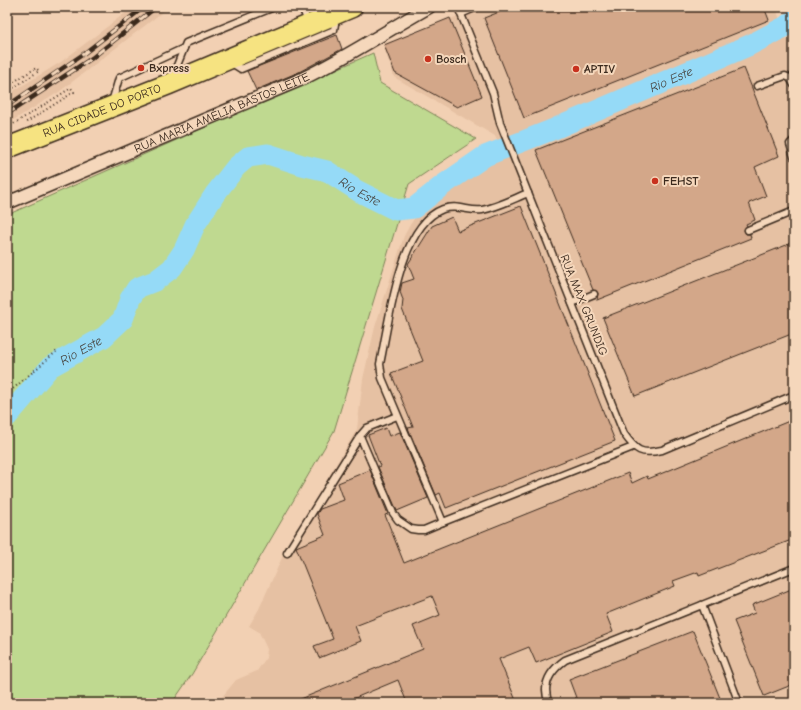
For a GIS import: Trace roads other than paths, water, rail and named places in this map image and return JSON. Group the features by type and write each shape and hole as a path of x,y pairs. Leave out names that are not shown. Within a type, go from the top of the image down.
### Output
{"main road":[{"name":"RUA CIDADE DO PORTO","path":"7,148 169,84 344,10"}],"street":[{"name":"RUA MARIA AMÉLIA BASTOS LEITE","path":"7,203 302,79 340,61 368,41 429,7"}],"lane":[{"path":"169,84 186,44 274,7"},
{"path":"302,7 309,26"},
{"name":"RUA MAX GRUNDIG","path":"458,7 493,93 505,136 528,194 624,434 633,447"},
{"path":"461,14 476,7"},
{"path":"227,60 241,70 334,30 344,10"},
{"path":"110,108 119,78 184,48"},
{"path":"757,86 785,76 790,78 794,85"},
{"path":"794,140 790,144 794,157"},
{"path":"444,522 397,416 382,378 380,364 401,270 415,233 431,215 443,209 456,207 482,210 528,194"},
{"path":"748,230 794,211"},
{"path":"572,303 594,294"},
{"path":"360,436 393,513 398,520 411,529 424,530 633,447 647,454 662,450 794,395"},
{"path":"287,553 360,436 367,428 397,416"},
{"path":"549,703 545,695 545,685 549,674 556,666 565,660 794,568"},
{"path":"702,604 739,703"}],"waterway":[{"name":"Rio Este","path":"7,417 50,367 104,337 123,319 130,299 137,288 155,281 172,268 184,250 195,225 215,194 236,167 248,157 268,154 327,171 358,191 396,210 414,208 443,185 485,156 554,129 750,45 790,24 794,20"}],"railway":[{"path":"7,106 82,55 144,7"},
{"path":"7,114 92,58 156,7"}],"place":[{"name":"Bosch","path":"428,59"},
{"name":"Bxpress","path":"141,68"},
{"name":"APTIV","path":"576,69"},
{"name":"FEHST","path":"655,181"}]}
